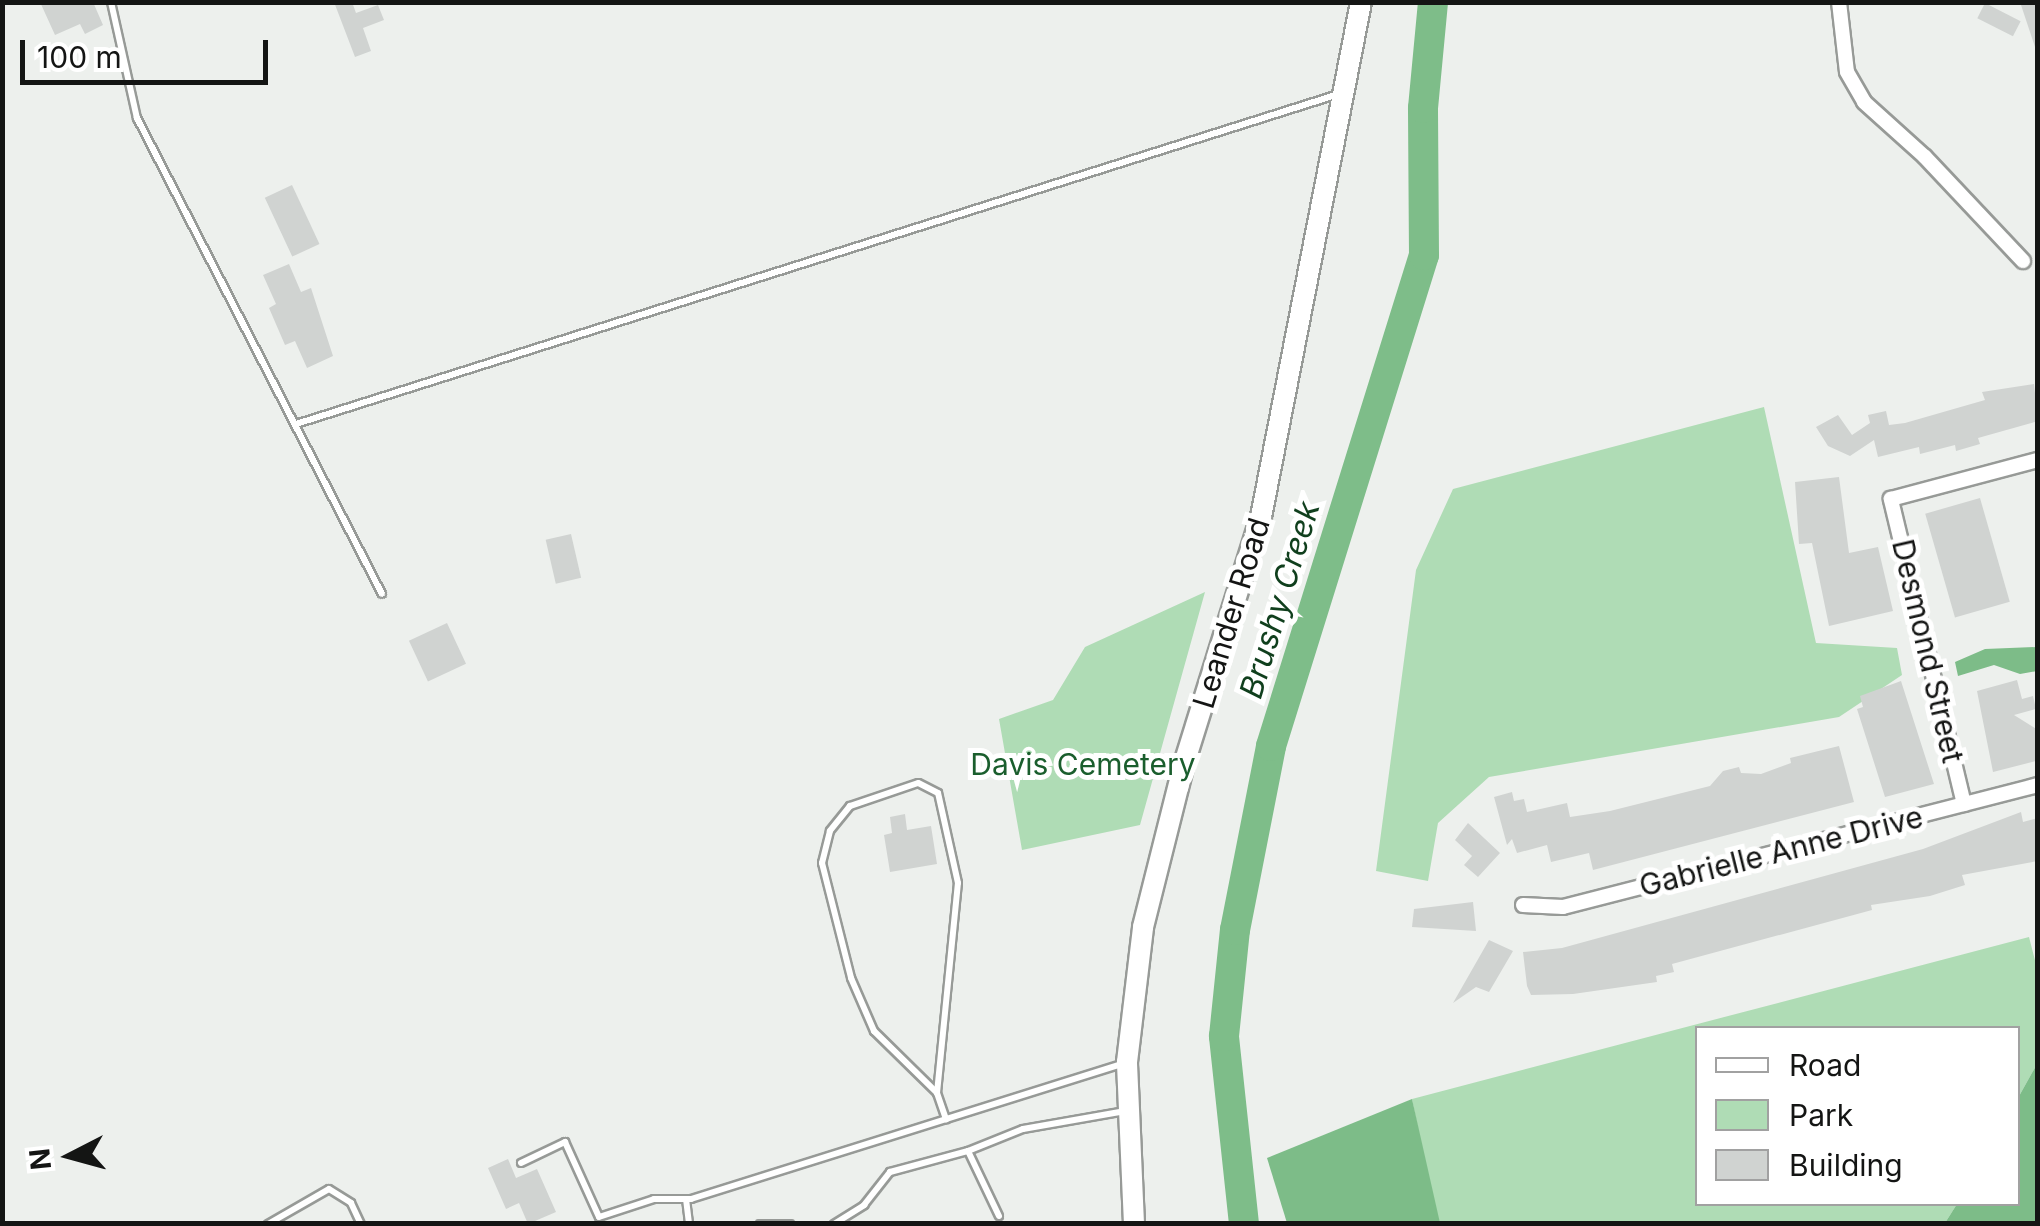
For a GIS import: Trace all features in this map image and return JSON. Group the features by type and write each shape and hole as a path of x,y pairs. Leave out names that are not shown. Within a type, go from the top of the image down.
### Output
{"main road":[{"name":"Leander Road","path":"1134,1224 1126,1111 1127,1062 1143,927 1164,834 1261,517 1361,2"}],"street":[{"path":"1839,2 1847,72 1864,102 1926,157 2023,262"},
{"name":"Desmond Street","path":"1964,804 1891,498 2038,460"},
{"name":"Gabrielle Anne Drive","path":"1524,905 1563,907 2038,785"}],"lane":[{"path":"111,2 136,118 382,594"},
{"path":"296,424 1344,92"},
{"path":"937,1092 874,1031 850,978 822,863 830,831 850,806 918,784 938,793 958,884 937,1092 946,1119"},
{"path":"521,1163 565,1142 591,1206 600,1217 654,1199 686,1199 1127,1062"},
{"path":"834,1224 864,1205 890,1172 968,1151 1023,1129 1126,1111"},
{"path":"968,1151 1000,1216"},
{"path":"268,1224 329,1190 351,1203 361,1224"},
{"path":"686,1199 689,1224"},
{"path":"610,1214 610,1224"},
{"path":"760,1224 790,1224"}],"green space":[{"path":"1764,407 1816,643 1897,648 1902,675 1839,717 1489,777 1438,823 1428,881 1376,871 1416,570 1453,489"},
{"name":"Davis Cemetery","path":"1205,592 1140,825 1022,850 999,719 1053,700 1085,647"},
{"path":"2037,647 2037,671 2020,674 1994,665 1958,676 1955,662 1985,649"},
{"path":"2029,937 2037,968 2037,1064 2020,1094 2020,1026 1695,1026 1695,1206 1956,1206 1945,1223 1437,1223 1412,1099"},
{"path":"2037,1064 2037,1223 1945,1223 1956,1206 2020,1206 2020,1094"},
{"path":"1412,1099 1440,1223 1287,1223 1267,1158"}],"building":[{"path":"40,2 93,2 103,25 85,34 80,24 55,35"},
{"path":"334,2 352,2 356,13 378,5 384,20 363,28 371,51 355,57"},
{"path":"2020,2 2038,2 2038,47 2035,47"},
{"path":"1985,3 2021,21 2013,36 1977,18"},
{"path":"292,185 319,244 292,257 265,198"},
{"path":"289,264 301,292 311,288 333,356 307,368 295,341 285,345 269,308 276,304 263,275"},
{"path":"2034,384 2038,421 1978,438 1980,444 1956,451 1955,445 1920,454 1919,447 1878,457 1874,440 1850,456 1828,446 1816,427 1838,415 1852,435 1870,423 1868,415 1886,411 1889,425 1905,423 1985,400 1982,392"},
{"path":"1839,477 1849,553 1878,547 1893,611 1829,626 1812,543 1799,544 1795,482"},
{"path":"1980,498 2010,602 1955,618 1925,514"},
{"path":"571,534 581,578 556,584 546,540"},
{"path":"447,623 466,664 428,682 409,641"},
{"path":"2017,680 2022,699 2033,696 2036,709 2014,715 2038,730 2036,761 1993,772 1977,691"},
{"path":"1901,681 1934,784 1885,797 1857,709 1863,707 1860,696"},
{"path":"1839,746 1854,802 1593,870 1589,853 1551,862 1547,845 1517,853 1512,839 1507,845 1494,797 1512,792 1514,801 1524,799 1527,812 1567,803 1570,817 1710,786 1723,771 1739,767 1741,773 1761,774 1791,763 1790,758"},
{"path":"2021,812 2023,822 2038,818 2038,861 1962,875 1965,885 1930,896 1871,905 1872,910 1672,964 1674,972 1656,976 1657,982 1573,994 1531,995 1527,986 1523,952 1562,948 1923,849"},
{"path":"905,814 907,830 931,826 937,864 890,872 884,835 892,833 890,817"},
{"path":"1468,823 1500,853 1478,877 1464,865 1472,856 1455,840"},
{"path":"1473,902 1476,931 1412,927 1414,909"},
{"path":"1489,940 1513,951 1489,992 1476,987 1453,1003"},
{"path":"508,1159 516,1178 537,1169 556,1212 528,1224 519,1203 506,1209 488,1168"}],"waterway":[{"name":"Brushy Creek","path":"1244,1224 1224,1036 1235,930 1271,746 1424,255 1423,108 1433,2"}]}
